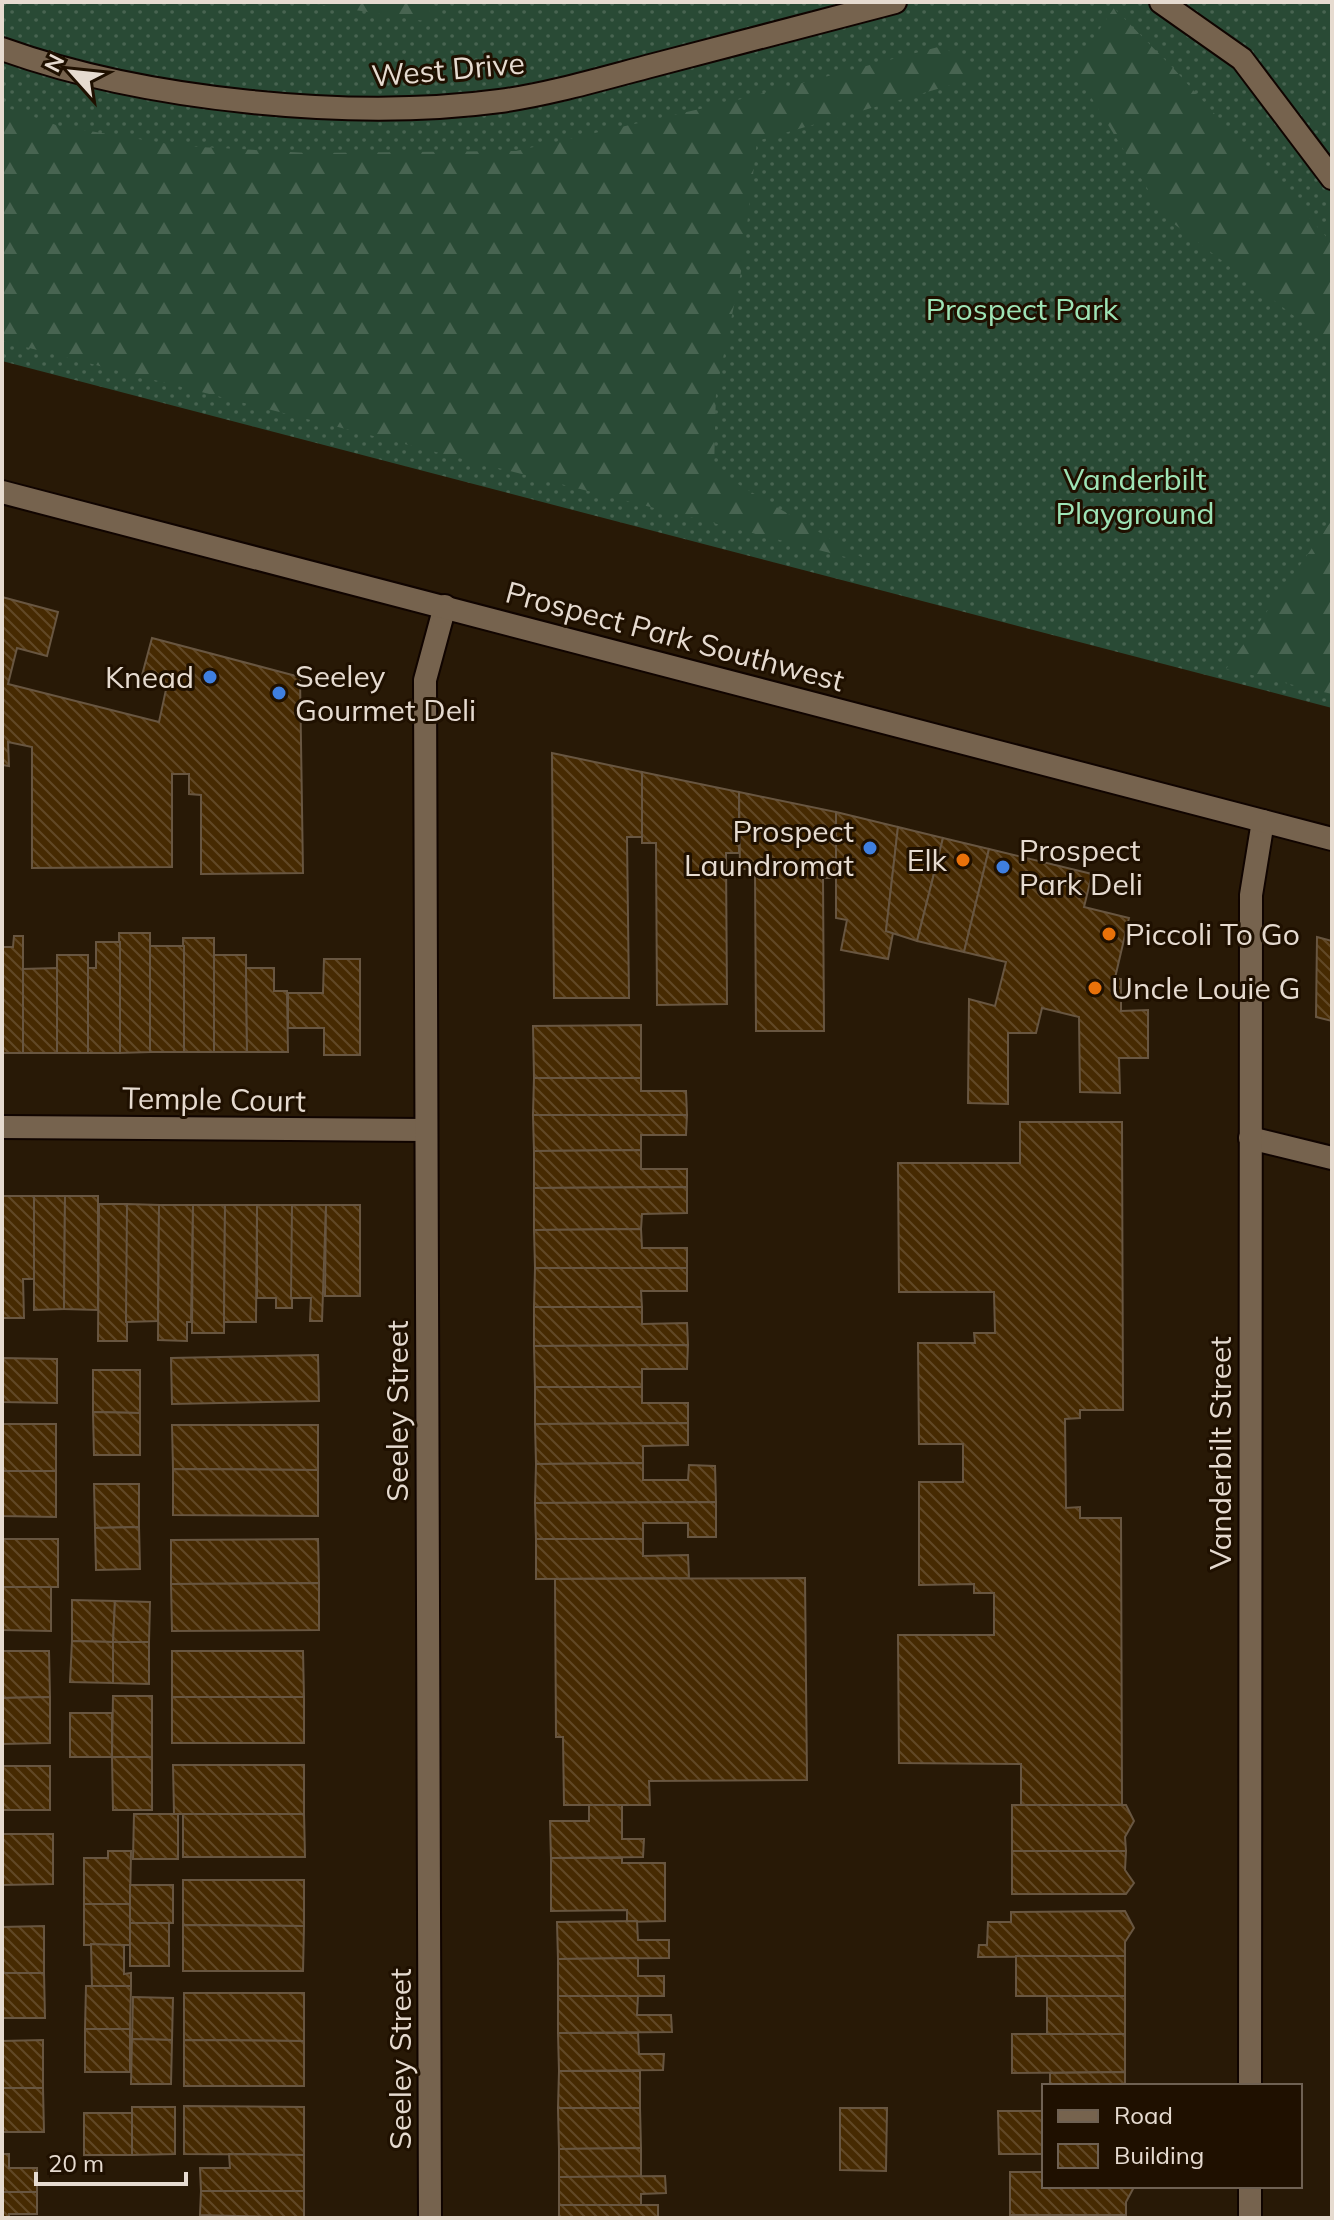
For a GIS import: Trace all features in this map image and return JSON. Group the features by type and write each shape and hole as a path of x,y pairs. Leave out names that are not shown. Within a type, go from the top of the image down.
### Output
{"street":[{"name":"West Drive","path":"2,49 118,79 212,97 313,106 407,108 502,101 895,2"},
{"path":"1161,2 1242,59 1332,178"},
{"name":"Prospect Park Southwest","path":"2,492 1332,839"},
{"name":"Seeley Street","path":"430,2218 425,680 445,606"},
{"name":"Vanderbilt Street","path":"1250,2084 1251,895 1263,821"},
{"name":"Temple Court","path":"2,1127 426,1130"},
{"path":"1250,1138 1332,1158"},
{"path":"1250,2188 1250,2218"}],"green space":[{"name":"Prospect Park","path":"2,2 1332,2 1332,708 2,361"},
{"path":"304,2 429,2 431,22"},
{"path":"1114,8 1173,68 1332,243 1332,345 1165,217 1073,68"},
{"path":"942,46 986,75 757,141 742,267 716,392 714,470 873,564 2,341 2,106 59,126 181,146 309,153 516,151 726,103"},
{"path":"1332,520 1332,694 1226,669"}],"building":[{"path":"2,597 58,612 47,656 17,648 8,684 159,722 167,685 141,679 152,638 300,677 303,873 201,874 201,795 189,794 189,774 172,774 172,867 32,868 32,747 8,742 9,766 2,765"},
{"path":"552,753 642,772 642,837 627,837 629,998 554,998"},
{"path":"642,772 739,792 739,853 726,853 727,1004 657,1005 656,843 642,843"},
{"path":"739,792 836,812 836,878 823,878 824,1031 756,1031 755,869 740,869"},
{"path":"836,812 898,827 886,931 893,933 888,959 841,950 847,920 836,918"},
{"path":"898,827 943,838 917,941 886,931"},
{"path":"943,838 989,849 964,952 917,941"},
{"path":"989,849 1092,874 1084,907 1129,918 1115,978 1121,979 1121,1011 1148,1010 1148,1058 1119,1058 1120,1093 1080,1092 1079,1017 1042,1008 1036,1033 1008,1033 1008,1104 968,1103 969,999 995,1006 1006,962 964,952"},
{"path":"119,933 150,933 150,1052 120,1053"},
{"path":"14,936 23,936 23,1053 2,1053 2,947 13,947"},
{"path":"1317,937 1332,941 1332,1021 1316,1017"},
{"path":"183,938 214,938 214,1052 184,1052"},
{"path":"96,942 120,942 120,1053 88,1053 88,968 96,968"},
{"path":"150,946 184,946 184,1052 150,1052"},
{"path":"57,955 88,955 88,1053 57,1053"},
{"path":"214,955 246,955 247,1052 214,1052"},
{"path":"324,959 360,959 360,1055 324,1055 324,1028 288,1028 288,993 323,993"},
{"path":"57,968 57,1053 23,1053 23,969"},
{"path":"246,968 274,968 274,991 287,991 288,1052 247,1052"},
{"path":"641,1025 641,1078 534,1078 533,1026"},
{"path":"534,1078 641,1078 641,1091 686,1091 687,1115 533,1115"},
{"path":"533,1115 687,1115 686,1135 641,1135 641,1150 534,1151"},
{"path":"1020,1122 1122,1122 1123,1410 1080,1410 1080,1418 1065,1419 1066,1508 1080,1507 1080,1518 1121,1518 1122,1805 1021,1806 1021,1764 899,1763 898,1635 994,1635 994,1593 974,1593 974,1584 919,1585 919,1482 963,1482 963,1444 919,1444 918,1343 975,1343 974,1333 995,1333 994,1292 899,1292 898,1163 1020,1163"},
{"path":"641,1150 641,1169 687,1169 687,1187 534,1188 534,1151"},
{"path":"687,1187 687,1213 642,1214 641,1229 534,1230 534,1188"},
{"path":"2,1196 34,1196 34,1279 23,1279 24,1318 2,1318"},
{"path":"34,1196 65,1196 64,1309 34,1310"},
{"path":"65,1196 98,1196 98,1310 64,1309"},
{"path":"99,1204 127,1204 127,1341 98,1341"},
{"path":"127,1204 159,1205 158,1321 126,1322"},
{"path":"159,1205 193,1205 191,1322 187,1322 187,1341 158,1340"},
{"path":"193,1205 225,1205 224,1333 192,1333"},
{"path":"225,1205 257,1205 256,1322 224,1322"},
{"path":"257,1205 292,1205 292,1308 276,1308 276,1298 257,1298"},
{"path":"292,1205 326,1205 322,1321 310,1321 311,1298 291,1298"},
{"path":"326,1205 360,1205 360,1296 325,1296"},
{"path":"641,1229 642,1248 687,1248 687,1268 535,1268 534,1230"},
{"path":"535,1268 687,1268 687,1291 641,1291 642,1307 534,1307"},
{"path":"534,1307 642,1307 642,1324 687,1323 688,1345 534,1346"},
{"path":"688,1345 687,1369 642,1369 642,1387 535,1387 534,1346"},
{"path":"318,1355 319,1401 172,1404 171,1358"},
{"path":"2,1358 57,1359 57,1403 2,1402"},
{"path":"93,1370 140,1370 140,1413 93,1412"},
{"path":"535,1387 642,1387 642,1403 688,1403 688,1423 535,1424"},
{"path":"93,1412 140,1413 140,1455 94,1455"},
{"path":"688,1423 688,1445 643,1446 643,1463 536,1464 535,1424"},
{"path":"2,1424 56,1424 56,1471 2,1471"},
{"path":"172,1425 318,1425 318,1470 173,1469"},
{"path":"643,1463 643,1480 688,1480 689,1465 715,1466 716,1502 535,1503 536,1464"},
{"path":"173,1469 318,1470 318,1516 173,1515"},
{"path":"2,1471 56,1471 56,1517 2,1516"},
{"path":"94,1484 139,1484 139,1527 95,1528"},
{"path":"716,1502 716,1537 688,1537 688,1523 643,1523 643,1539 536,1539 535,1503"},
{"path":"139,1527 140,1569 96,1570 95,1528"},
{"path":"2,1539 58,1539 58,1587 2,1587"},
{"path":"318,1539 319,1583 171,1584 171,1540"},
{"path":"536,1539 643,1539 643,1556 688,1555 689,1578 536,1579"},
{"path":"805,1578 807,1780 649,1781 650,1805 564,1805 563,1737 556,1737 555,1579"},
{"path":"319,1583 319,1630 172,1631 171,1584"},
{"path":"2,1587 51,1587 51,1631 2,1630"},
{"path":"72,1600 115,1601 113,1642 72,1641"},
{"path":"115,1601 150,1602 149,1642 113,1642"},
{"path":"72,1641 113,1642 113,1683 70,1682"},
{"path":"113,1642 149,1642 149,1684 113,1683"},
{"path":"2,1651 49,1651 50,1697 2,1698"},
{"path":"172,1651 303,1651 304,1697 172,1697"},
{"path":"113,1696 152,1696 152,1757 112,1757"},
{"path":"50,1697 50,1743 2,1744 2,1698"},
{"path":"172,1697 304,1697 304,1743 172,1743"},
{"path":"70,1713 112,1713 112,1757 70,1757"},
{"path":"112,1757 152,1757 152,1810 113,1810"},
{"path":"173,1765 304,1765 304,1814 174,1814"},
{"path":"2,1766 50,1766 50,1810 2,1810"},
{"path":"589,1805 622,1805 622,1839 644,1839 643,1857 551,1858 550,1821 589,1821"},
{"path":"1012,1805 1126,1805 1134,1821 1125,1837 1126,1851 1012,1851"},
{"path":"134,1814 178,1814 178,1859 133,1859"},
{"path":"183,1814 304,1814 305,1857 183,1857"},
{"path":"2,1834 53,1834 53,1884 2,1885"},
{"path":"108,1851 131,1851 130,1904 84,1904 84,1858 108,1858"},
{"path":"1012,1851 1126,1851 1125,1870 1134,1883 1126,1894 1012,1894"},
{"path":"551,1858 622,1858 622,1863 665,1863 665,1921 627,1922 627,1910 551,1911"},
{"path":"183,1880 304,1880 304,1926 183,1925"},
{"path":"130,1885 173,1885 173,1923 130,1923"},
{"path":"84,1904 130,1904 130,1945 84,1945"},
{"path":"1125,1911 1134,1928 1125,1942 1125,1956 978,1957 979,1945 987,1945 988,1922 1011,1922 1011,1912"},
{"path":"637,1921 638,1940 669,1940 669,1958 558,1959 557,1922"},
{"path":"130,1923 169,1923 169,1966 130,1966"},
{"path":"183,1925 304,1926 303,1971 183,1971"},
{"path":"44,1926 44,1973 2,1973 2,1927"},
{"path":"91,1944 124,1945 124,1974 131,1973 131,1986 92,1986"},
{"path":"1016,1956 1125,1956 1125,1996 1016,1996"},
{"path":"638,1958 638,1976 664,1976 664,1996 558,1996 558,1959"},
{"path":"2,1973 44,1973 45,2018 2,2018"},
{"path":"86,1986 131,1986 130,2029 85,2029"},
{"path":"184,1993 304,1993 304,2041 184,2040"},
{"path":"558,1996 638,1996 637,2015 671,2015 672,2032 558,2033"},
{"path":"1047,1996 1125,1996 1125,2034 1047,2034"},
{"path":"133,1997 173,1998 172,2040 132,2039"},
{"path":"85,2029 130,2029 130,2072 85,2072"},
{"path":"558,2033 638,2033 639,2054 664,2054 663,2070 559,2071"},
{"path":"1012,2034 1125,2034 1125,2072 1012,2073"},
{"path":"132,2039 172,2040 171,2084 131,2084"},
{"path":"43,2040 43,2088 2,2088 2,2041"},
{"path":"184,2040 304,2041 304,2086 184,2086"},
{"path":"559,2071 640,2071 640,2108 558,2108"},
{"path":"1125,2072 1125,2084 1050,2084 1050,2073"},
{"path":"2,2088 43,2088 44,2132 2,2132"},
{"path":"184,2106 304,2107 304,2155 184,2154"},
{"path":"132,2107 175,2107 175,2154 132,2155"},
{"path":"558,2108 640,2108 641,2148 559,2149"},
{"path":"840,2108 887,2108 886,2171 840,2170"},
{"path":"998,2111 1042,2111 1042,2154 999,2154"},
{"path":"84,2113 132,2113 132,2155 84,2155"},
{"path":"641,2148 641,2177 559,2177 559,2149"},
{"path":"2,2154 9,2154 9,2168 37,2168 37,2192 2,2192"},
{"path":"229,2154 304,2155 304,2191 201,2191 200,2168 230,2168"},
{"path":"1010,2172 1042,2172 1042,2188 1133,2188 1126,2202 1126,2215 1010,2215"},
{"path":"665,2176 666,2193 641,2194 641,2205 559,2205 559,2177"},
{"path":"201,2191 304,2191 304,2218 200,2215"},
{"path":"2,2192 37,2192 37,2214 9,2214 9,2218 2,2218"},
{"path":"559,2205 658,2205 658,2218 559,2218"},
{"path":"1010,2215 1126,2215 1126,2218 1010,2218"}],"place":[{"name":"Knead","path":"210,677"},
{"name":"Seeley Gourmet Deli","path":"279,693"},
{"name":"Prospect Laundromat","path":"870,848"},
{"name":"Elk","path":"963,860"},
{"name":"Prospect Park Deli","path":"1003,867"},
{"name":"Piccoli To Go","path":"1109,934"},
{"name":"Uncle Louie G","path":"1095,988"}],"park label":[{"name":"Vanderbilt Playground","path":"1135,496"}]}
